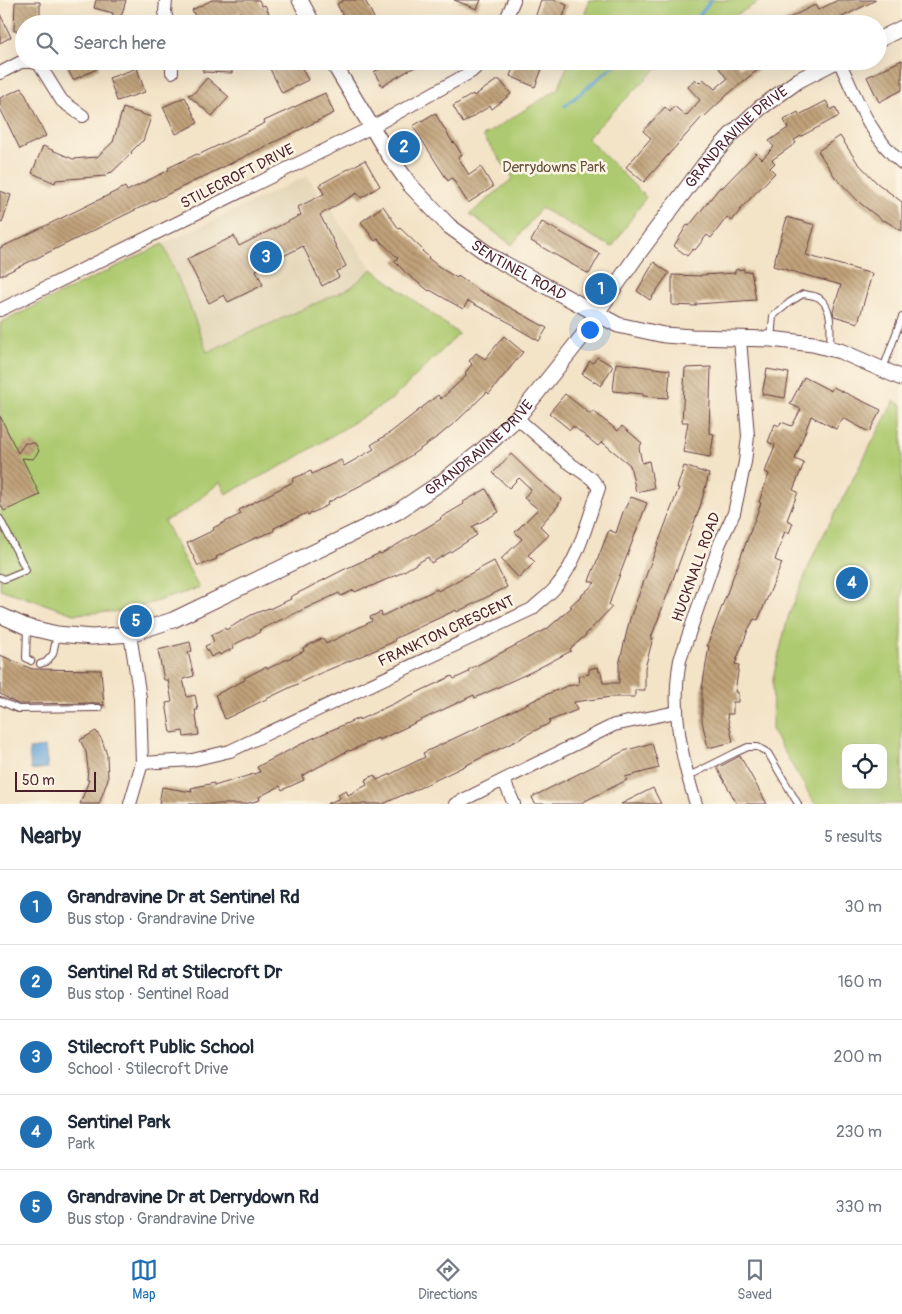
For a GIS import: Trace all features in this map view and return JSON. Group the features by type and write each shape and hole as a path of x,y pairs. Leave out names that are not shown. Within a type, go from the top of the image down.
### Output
{"street":[{"path":"166,0 166,15"},
{"path":"508,15 514,0"},
{"path":"302,1 309,15"},
{"path":"887,36 902,28"},
{"path":"0,72 15,65"},
{"path":"43,70 62,101 82,116"},
{"name":"SENTINEL ROAD","path":"337,70 388,154 410,185 449,226 492,257 596,314 618,325 647,332 692,337 771,339 813,344 830,348 902,378"},
{"name":"STILECROFT DRIVE","path":"0,310 372,127 473,70"},
{"name":"GRANDRAVINE DRIVE","path":"0,615 27,627 57,634 92,637 130,634 173,620 397,512 480,452 516,418 585,333 596,314 699,172 731,135 760,108 799,80 818,70"},
{"path":"843,70 865,117 893,155 902,162"},
{"name":"HUCKNALL ROAD","path":"696,804 687,777 676,712 677,680 680,660 720,543 734,514 745,462 748,436 740,339"},
{"name":"FRANKTON CRESCENT","path":"142,763 192,760 230,751 532,609 555,588 575,556 587,526 598,488 592,479 565,460 516,418"},
{"path":"130,634 140,698 142,763 130,804"},
{"path":"455,804 614,726 676,712"},
{"path":"504,781 514,804"}],"lane":[{"path":"771,339 773,316 803,294 818,297 826,304 829,312 830,348"},
{"path":"882,370 902,317"},
{"path":"0,519 26,570 4,579 0,577"},
{"path":"27,627 26,658 31,661"},
{"path":"40,664 46,662 53,654 57,634"},
{"path":"0,701 18,709 99,708"},
{"path":"687,777 735,752 748,747 758,747 768,753 798,804"}],"shaded area":[{"path":"307,176 372,269 350,288 207,353 189,304 163,244"}],"green space":[{"path":"589,0 762,0 736,15 585,15"},
{"name":"Derrydowns Park","path":"565,70 655,70 587,138 646,197 612,247 541,208 512,245 470,214 513,178 483,136 558,89"},
{"path":"163,244 207,352 350,288 372,269 459,334 392,399 289,462 226,494 220,482 186,510 164,521 199,588 126,611 74,614 0,589 0,323"},
{"path":"894,401 902,405 902,804 815,804 772,731 773,678 788,617 816,549"}],"water":[{"path":"45,747 48,768 31,770 29,749"}],"building":[{"path":"96,0 126,0 122,15 113,15 113,13 94,8"},
{"path":"212,0 259,0 262,6 265,5 270,15 242,15 240,12 233,15 194,15 192,10"},
{"path":"344,0 365,0 372,15 342,15 337,4"},
{"path":"454,0 481,0 477,9"},
{"path":"541,0 554,0 567,5 564,15 536,15"},
{"path":"838,0 876,0 846,15 795,15 815,5 818,10"},
{"path":"15,2 40,2 40,15 15,15 14,31"},
{"path":"0,14 11,37 0,43"},
{"path":"902,60 902,90 879,102 867,77 881,70 887,70 887,67"},
{"path":"68,70 95,70 73,80"},
{"path":"131,70 138,70 145,92 117,101 109,78"},
{"path":"203,70 232,70 232,73 203,72"},
{"path":"270,70 303,70 308,80 282,93"},
{"path":"377,70 410,70 382,86 374,72"},
{"path":"512,70 542,70 535,87 510,76"},
{"path":"720,70 758,70 703,116 644,182 626,167 651,138 643,131 665,107 670,112 674,106 686,116 700,100 688,87 695,79 699,83 703,79 715,89 727,79"},
{"path":"207,78 229,97 212,116 188,95 194,93"},
{"path":"497,80 500,80 511,94 492,109 490,106 463,123 453,106 473,94 474,96"},
{"path":"22,88 46,136 20,149 0,108 0,98"},
{"path":"325,93 334,113 0,276 0,248 125,187 127,191 169,170 168,168"},
{"path":"185,97 198,123 176,134 163,107"},
{"path":"826,101 831,110 835,107 839,116 794,140 796,143 772,160 775,163 770,168 775,173 744,205 732,221 727,217 711,238 707,235 695,250 693,249 687,256 674,246 687,225 689,226 720,187 722,188 756,153 762,159 774,147 769,141 788,128 784,120 798,112 799,115"},
{"path":"123,108 151,117 143,141 111,173 106,176 56,180 55,183 32,173 43,146 73,159 97,157 113,142"},
{"path":"435,113 462,155 458,157 469,175 481,167 493,187 468,203 452,178 448,181 413,126"},
{"path":"840,136 857,162 877,183 902,202 902,231 883,221 860,203 835,177 818,151"},
{"path":"365,160 380,186 361,198 357,193 320,215 346,266 336,272 339,277 322,286 303,246 256,270 263,285 228,302 224,295 209,303 187,259 234,236 239,246 301,215 298,207 324,194 319,185"},
{"path":"0,191 11,195 2,223 0,222"},
{"path":"383,206 399,229 442,269 457,278 458,276 475,288 547,328 539,341 514,325 468,301 463,309 429,291 407,274 394,261 398,258 378,239 375,241 361,222"},
{"path":"787,217 815,225 806,255 872,274 858,323 834,316 833,311 841,285 773,266"},
{"path":"542,222 600,254 589,274 531,241"},
{"path":"654,262 669,273 650,300 637,291"},
{"path":"744,269 744,272 751,271 756,300 696,304 696,306 672,305 672,275 701,276 735,273 735,270"},
{"path":"504,336 523,352 489,394 487,392 440,435 390,470 327,503 328,505 274,528 274,531 222,554 216,557 217,559 198,566 187,543 241,514 239,510 293,482 292,479 311,471 312,474 341,460 344,466 374,449 371,445 391,432 438,395 441,399 467,375 465,373 472,364 469,361 476,353 485,359"},
{"path":"597,357 613,366 601,386 582,374 590,361 593,363"},
{"path":"616,363 670,370 668,398 613,391"},
{"path":"711,367 709,433 714,434 710,457 683,452 688,422 682,422 685,368"},
{"path":"767,369 789,373 785,398 762,394"},
{"path":"804,377 831,391 833,387 881,410 869,432 843,418 836,429 811,416 795,459 804,463 793,490 798,492 787,520 793,523 789,533 785,531 775,560 782,563 758,620 754,619 748,630 735,664 739,665 735,692 738,692 738,702 733,702 733,714 727,714 733,742 708,748 702,721 702,689 709,646 707,646 761,503 759,502 769,474 765,472 775,445 768,442 775,424 779,426 781,422 792,426 801,409 790,404"},
{"path":"565,394 590,414 593,411 618,431 622,426 642,443 639,448 642,463 649,461 654,488 636,492 630,465 602,442 598,446 573,426 570,430 549,413"},
{"path":"0,416 18,453 25,443 35,443 39,451 33,459 22,458 40,495 4,511 0,503"},
{"path":"511,454 538,480 562,499 540,526 549,535 528,555 535,562 519,578 501,559 522,539 515,532 538,509 524,498 531,489 519,478 509,488 493,473"},
{"path":"684,466 709,474 700,507 651,638 653,638 645,668 645,690 635,690 635,697 611,697 574,702 577,710 549,721 550,723 522,738 383,804 327,804 340,798 338,794 346,790 348,795 367,785 365,780 374,775 377,780 389,775 425,757 423,753 545,695 567,686 579,684 578,676 589,674 589,669 598,667 603,683 619,683 619,665 630,618 679,488 677,488"},
{"path":"486,489 499,512 472,527 477,535 452,551 431,563 428,557 399,574 367,588 355,592 354,590 341,596 339,593 259,630 260,632 233,645 234,648 211,657 205,646 214,642 211,635 225,628 226,630 251,615 291,599 290,597 343,570 381,554 441,519 464,504 463,502"},
{"path":"631,497 647,503 614,590 609,605 612,607 570,649 571,651 475,698 474,695 379,740 378,738 349,750 302,776 304,780 282,790 280,786 259,797 260,800 245,804 159,804 162,787 192,792 191,788 214,783 214,786 260,772 257,767 311,739 359,718 359,720 452,676 454,679 547,629 595,583 589,581 609,530 616,533 623,512"},
{"path":"494,561 507,587 225,719 215,695 266,667 267,669 304,651 303,648 323,638 326,644 372,621 370,617 381,612 382,616 437,589 438,591"},
{"path":"190,642 192,651 188,652 194,676 183,679 187,697 195,695 199,735 184,737 183,731 171,733 166,703 172,702 168,680 164,680 158,650"},
{"path":"0,655 32,669 101,670 104,706 99,703 19,704 14,702 0,694"},
{"path":"96,731 102,740 107,755 108,779 99,804 80,804 89,780 87,780 86,752 80,740"},
{"path":"652,743 659,768 625,777 627,780 579,804 535,804 532,797 624,751"},
{"path":"740,756 767,804 737,804 717,768"},
{"path":"653,788 661,804 621,804"}],"waterway":[{"path":"700,15 711,0"},
{"path":"565,106 609,70"}],"place":[{"name":"Sentinel Rd at Stilecroft Dr","path":"404,147"},
{"name":"Stilecroft Public School","path":"266,257"},
{"name":"Grandravine Dr at Sentinel Rd","path":"601,289"},
{"name":"Sentinel Park","path":"852,583"},
{"name":"Grandravine Dr at Derrydown Rd","path":"136,621"}]}
